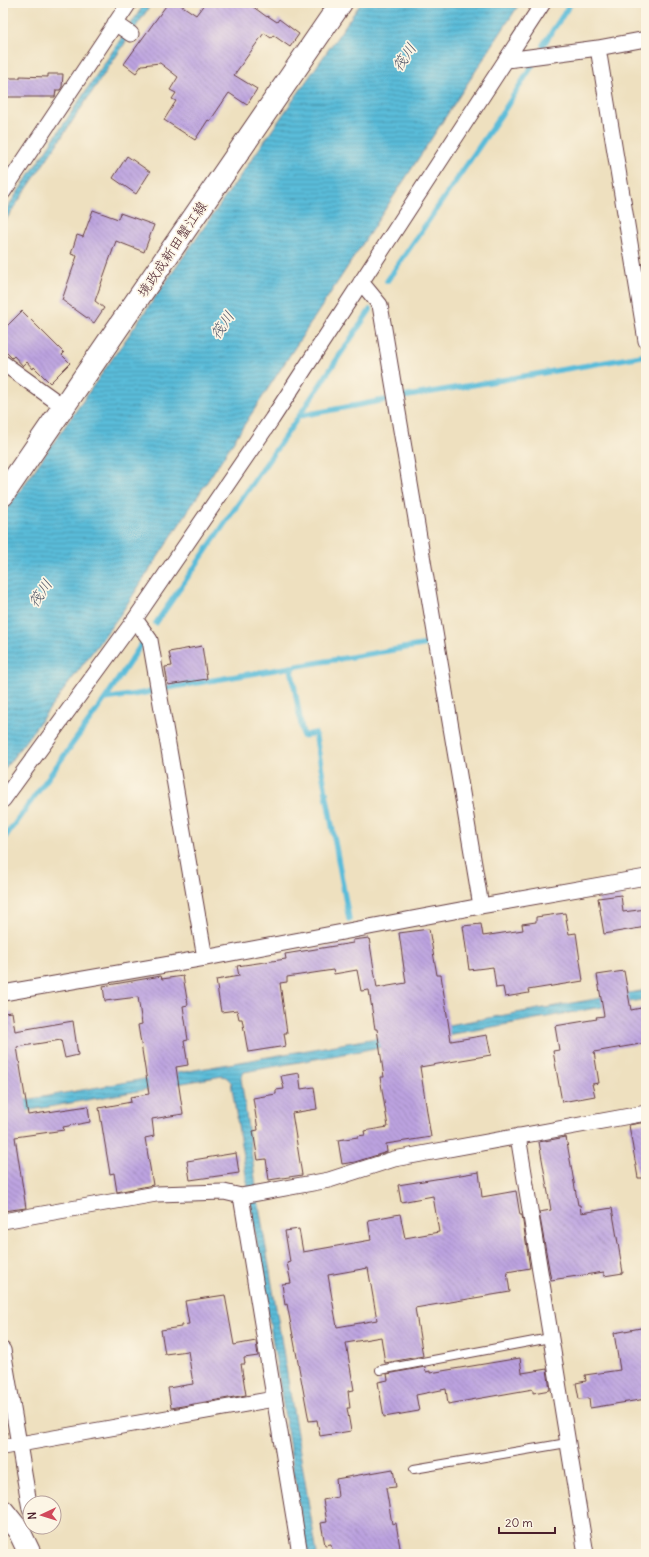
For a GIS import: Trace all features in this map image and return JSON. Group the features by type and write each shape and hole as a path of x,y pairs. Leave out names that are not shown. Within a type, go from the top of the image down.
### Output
{"main road":[{"name":"境政成新田蟹江線","path":"3,495 340,3"},
{"path":"3,1511 19,1531 30,1554"}],"street":[{"path":"3,192 123,28 129,3"},
{"path":"3,800 135,619 272,419 543,3"},
{"path":"507,60 598,48 646,39"},
{"path":"598,48 646,341"},
{"path":"361,282 380,305 481,906"},
{"path":"3,364 64,407"},
{"path":"135,619 150,640 205,958"},
{"path":"3,993 205,958 481,906 646,877"},
{"path":"3,1221 156,1194 224,1192 249,1195 329,1180 394,1159 646,1113"},
{"path":"518,1136 586,1554"},
{"path":"249,1195 274,1399 300,1554"},
{"path":"3,1350 28,1495"},
{"path":"3,1447 274,1399"},
{"path":"19,1531 22,1526"}],"lane":[{"path":"380,1370 550,1338"},
{"path":"414,1469 568,1442"}],"water":[{"path":"145,3 152,3 3,224 3,214"},
{"name":"筏川","path":"361,3 520,3 120,615 3,771 3,515"},
{"path":"646,990 646,999 244,1072 241,1078 258,1200 317,1554 307,1554 231,1082 226,1077 222,1076 3,1115 3,1104"}],"building":[{"path":"168,3 178,3 196,15 205,3 248,3 267,17 268,16 277,22 279,19 299,34 290,47 273,35 271,38 264,33 234,75 257,89 247,105 229,93 195,140 164,120 176,101 172,99 176,93 170,90 178,77 160,63 142,65 136,73 124,64"},
{"path":"48,74 63,74 62,87 60,90 56,90 55,97 3,97 3,78 20,78 20,76 48,77"},
{"path":"127,156 150,172 136,194 113,178"},
{"path":"93,210 118,219 120,213 154,225 144,252 116,241 95,301 104,308 94,323 62,300 77,256 71,254 77,235 83,237"},
{"path":"22,311 64,353 62,355 70,363 50,383 34,367 33,369 27,362 23,366 14,356 12,358 3,349 3,330"},
{"path":"202,646 207,679 168,685 165,667 172,666 169,652"},
{"path":"621,895 623,912 646,909 646,927 604,934 598,898"},
{"path":"565,913 569,934 576,933 583,981 528,990 529,993 505,997 503,987 496,988 493,967 469,970 463,926 481,924 483,936 523,930 522,924 536,922 536,917"},
{"path":"429,929 437,975 441,975 451,1041 487,1035 491,1055 420,1067 431,1137 386,1144 387,1152 355,1162 342,1164 338,1140 365,1135 364,1131 388,1127 380,1077 384,1077 377,1029 375,1029 369,990 361,991 357,970 334,974 333,970 287,977 287,982 280,983 287,1033 284,1033 286,1046 248,1052 242,1019 239,1019 237,1010 221,1012 216,980 239,976 237,966 286,959 285,954 353,943 353,940 369,938 377,988 406,983 399,933"},
{"path":"624,971 631,1010 646,1007 646,1043 594,1052 599,1083 592,1084 595,1096 562,1102 553,1051 559,1050 555,1026 597,1019 596,1017 604,1016 597,975"},
{"path":"161,976 162,979 183,976 188,1005 183,1006 188,1040 184,1041 188,1065 176,1067 183,1114 152,1119 154,1136 145,1138 153,1185 117,1192 114,1173 110,1174 99,1108 131,1102 130,1097 149,1094 138,1025 142,1024 138,997 105,1001 103,986"},
{"path":"12,1012 15,1031 73,1021 78,1055 65,1058 61,1040 17,1047 28,1115 88,1106 90,1122 63,1127 64,1130 15,1137 26,1208 3,1211 3,1013"},
{"path":"299,1073 301,1089 314,1087 317,1109 292,1113 302,1175 269,1180 266,1159 258,1160 253,1131 258,1130 253,1098 276,1094 276,1090 284,1089 281,1076"},
{"path":"646,1122 646,1178 638,1178 629,1125"},
{"path":"566,1137 578,1205 580,1205 581,1213 612,1208 623,1273 604,1276 604,1272 551,1280 539,1212 551,1210 539,1142"},
{"path":"236,1153 239,1173 190,1180 187,1161"},
{"path":"479,1172 482,1197 516,1191 520,1215 522,1215 530,1268 507,1272 510,1292 415,1308 423,1356 385,1363 381,1337 346,1343 354,1390 348,1391 350,1408 347,1408 351,1431 320,1436 317,1420 309,1421 287,1304 285,1305 282,1284 291,1283 287,1263 290,1262 285,1231 299,1229 303,1252 371,1240 368,1220 400,1214 405,1238 439,1232 433,1196 401,1202 398,1185","holes":["368,1268 377,1320 337,1327 328,1275"]},
{"path":"225,1295 234,1345 256,1341 258,1356 244,1358 245,1364 241,1364 246,1395 171,1408 168,1388 193,1384 188,1351 165,1354 161,1330 181,1327 181,1325 189,1324 185,1301"},
{"path":"646,1327 646,1399 590,1408 589,1398 579,1399 576,1383 586,1381 585,1375 620,1370 614,1333"},
{"path":"520,1358 522,1373 547,1369 550,1390 533,1393 533,1389 448,1404 446,1389 416,1395 419,1411 384,1417 378,1382 388,1380 387,1374 425,1367 426,1372 430,1371 430,1373"},
{"path":"393,1469 396,1487 386,1488 392,1524 396,1523 401,1554 333,1554 331,1544 325,1545 321,1523 327,1522 323,1500 338,1497 336,1479"}],"waterway":[{"path":"543,45 571,3"},
{"path":"387,281 505,109 532,66"},
{"path":"156,623 299,416 370,310"},
{"path":"402,397 642,356"},
{"path":"299,416 385,400"},
{"path":"167,688 428,644"},
{"path":"3,840 105,699 141,645"},
{"path":"291,667 303,736 315,733 349,919"},
{"path":"105,699 151,692"}]}
